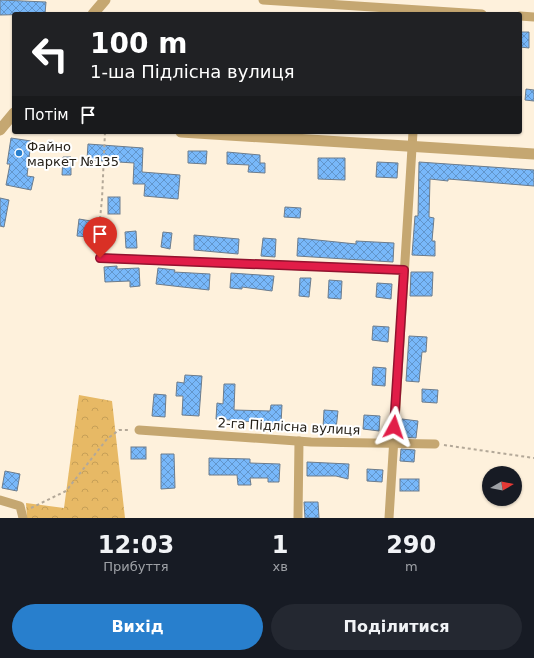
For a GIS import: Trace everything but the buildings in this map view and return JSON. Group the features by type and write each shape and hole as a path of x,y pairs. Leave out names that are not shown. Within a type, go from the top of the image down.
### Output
{"street":[{"path":"95,12 105,0"},
{"path":"263,0 418,12 418,0"},
{"path":"522,16 534,17"},
{"path":"0,130 9,117"},
{"path":"214,134 534,154"},
{"path":"389,518 413,134"},
{"path":"100,258 404,270"},
{"name":"2-га Підлісна вулиця","path":"139,430 299,441 435,444"},
{"path":"298,518 299,441"},
{"path":"0,500 20,506 23,518"}],"path":[{"path":"100,258 97,249 102,199 105,134"},
{"path":"20,506 32,508 66,491 107,439 119,430 139,430"},
{"path":"435,444 534,458"}],"green space":[{"path":"79,395 112,401 125,518 27,518 26,503 64,508"}],"place":[{"name":"Файно маркет №135","path":"19,153"}],"route":[{"path":"100,258 404,270 394,427"}]}
